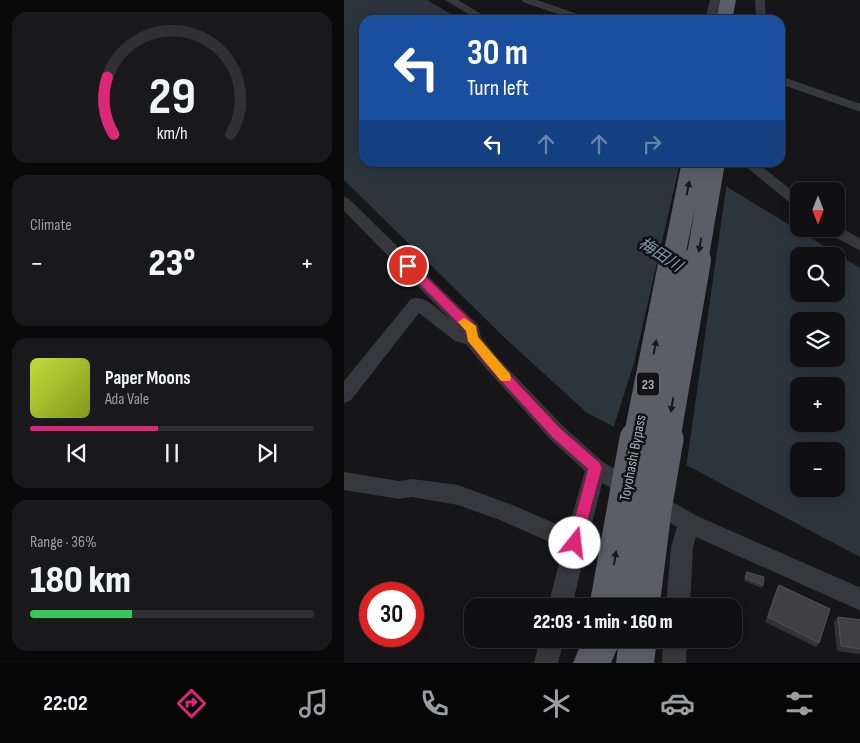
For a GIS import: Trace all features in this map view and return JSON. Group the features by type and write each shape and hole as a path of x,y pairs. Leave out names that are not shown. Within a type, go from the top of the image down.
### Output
{"highway":[{"path":"725,15 728,0"},
{"name":"Toyohashi Bypass","path":"608,598 625,498 692,167"},
{"name":"Toyohashi Bypass","path":"643,598 654,510 713,167"},
{"path":"592,663 598,648"},
{"path":"599,663 601,648"},
{"path":"636,663 638,648"},
{"path":"641,648 643,663"}],"street":[{"path":"450,0 477,15"},
{"path":"527,0 570,15"},
{"path":"711,15 714,0"},
{"path":"760,0 761,15"},
{"path":"785,82 860,108"},
{"path":"752,167 790,196"},
{"path":"344,202 472,330 472,338 489,360 557,433 596,468 689,523 860,600"},
{"path":"845,237 860,246"},
{"path":"344,395 417,303 461,336 472,338"},
{"path":"562,598 596,468"},
{"path":"344,481 399,490 412,488 458,495 507,513 575,543"},
{"path":"679,598 682,547 689,523"},
{"path":"546,663 550,648"},
{"path":"674,663 675,648"}],"water":[{"name":"梅田川","path":"344,0 427,0 452,15 359,15 359,167 695,167 790,225 790,238 811,238 826,247 790,247 790,302 845,302 845,259 860,268 860,557 586,412 506,339 344,180"}],"pier":[{"path":"679,167 702,167 727,182 686,468 613,429 634,363"}],"building":[{"path":"747,572 764,577 763,585 745,578"},
{"path":"779,585 830,609 819,643 768,617"},
{"path":"838,617 861,620 861,649 841,646"}],"slow traffic":[{"path":"464,322 472,330 472,338 505,378"}],"route":[{"path":"408,266 472,330 472,338 489,360 557,433 596,468 575,543"}]}
